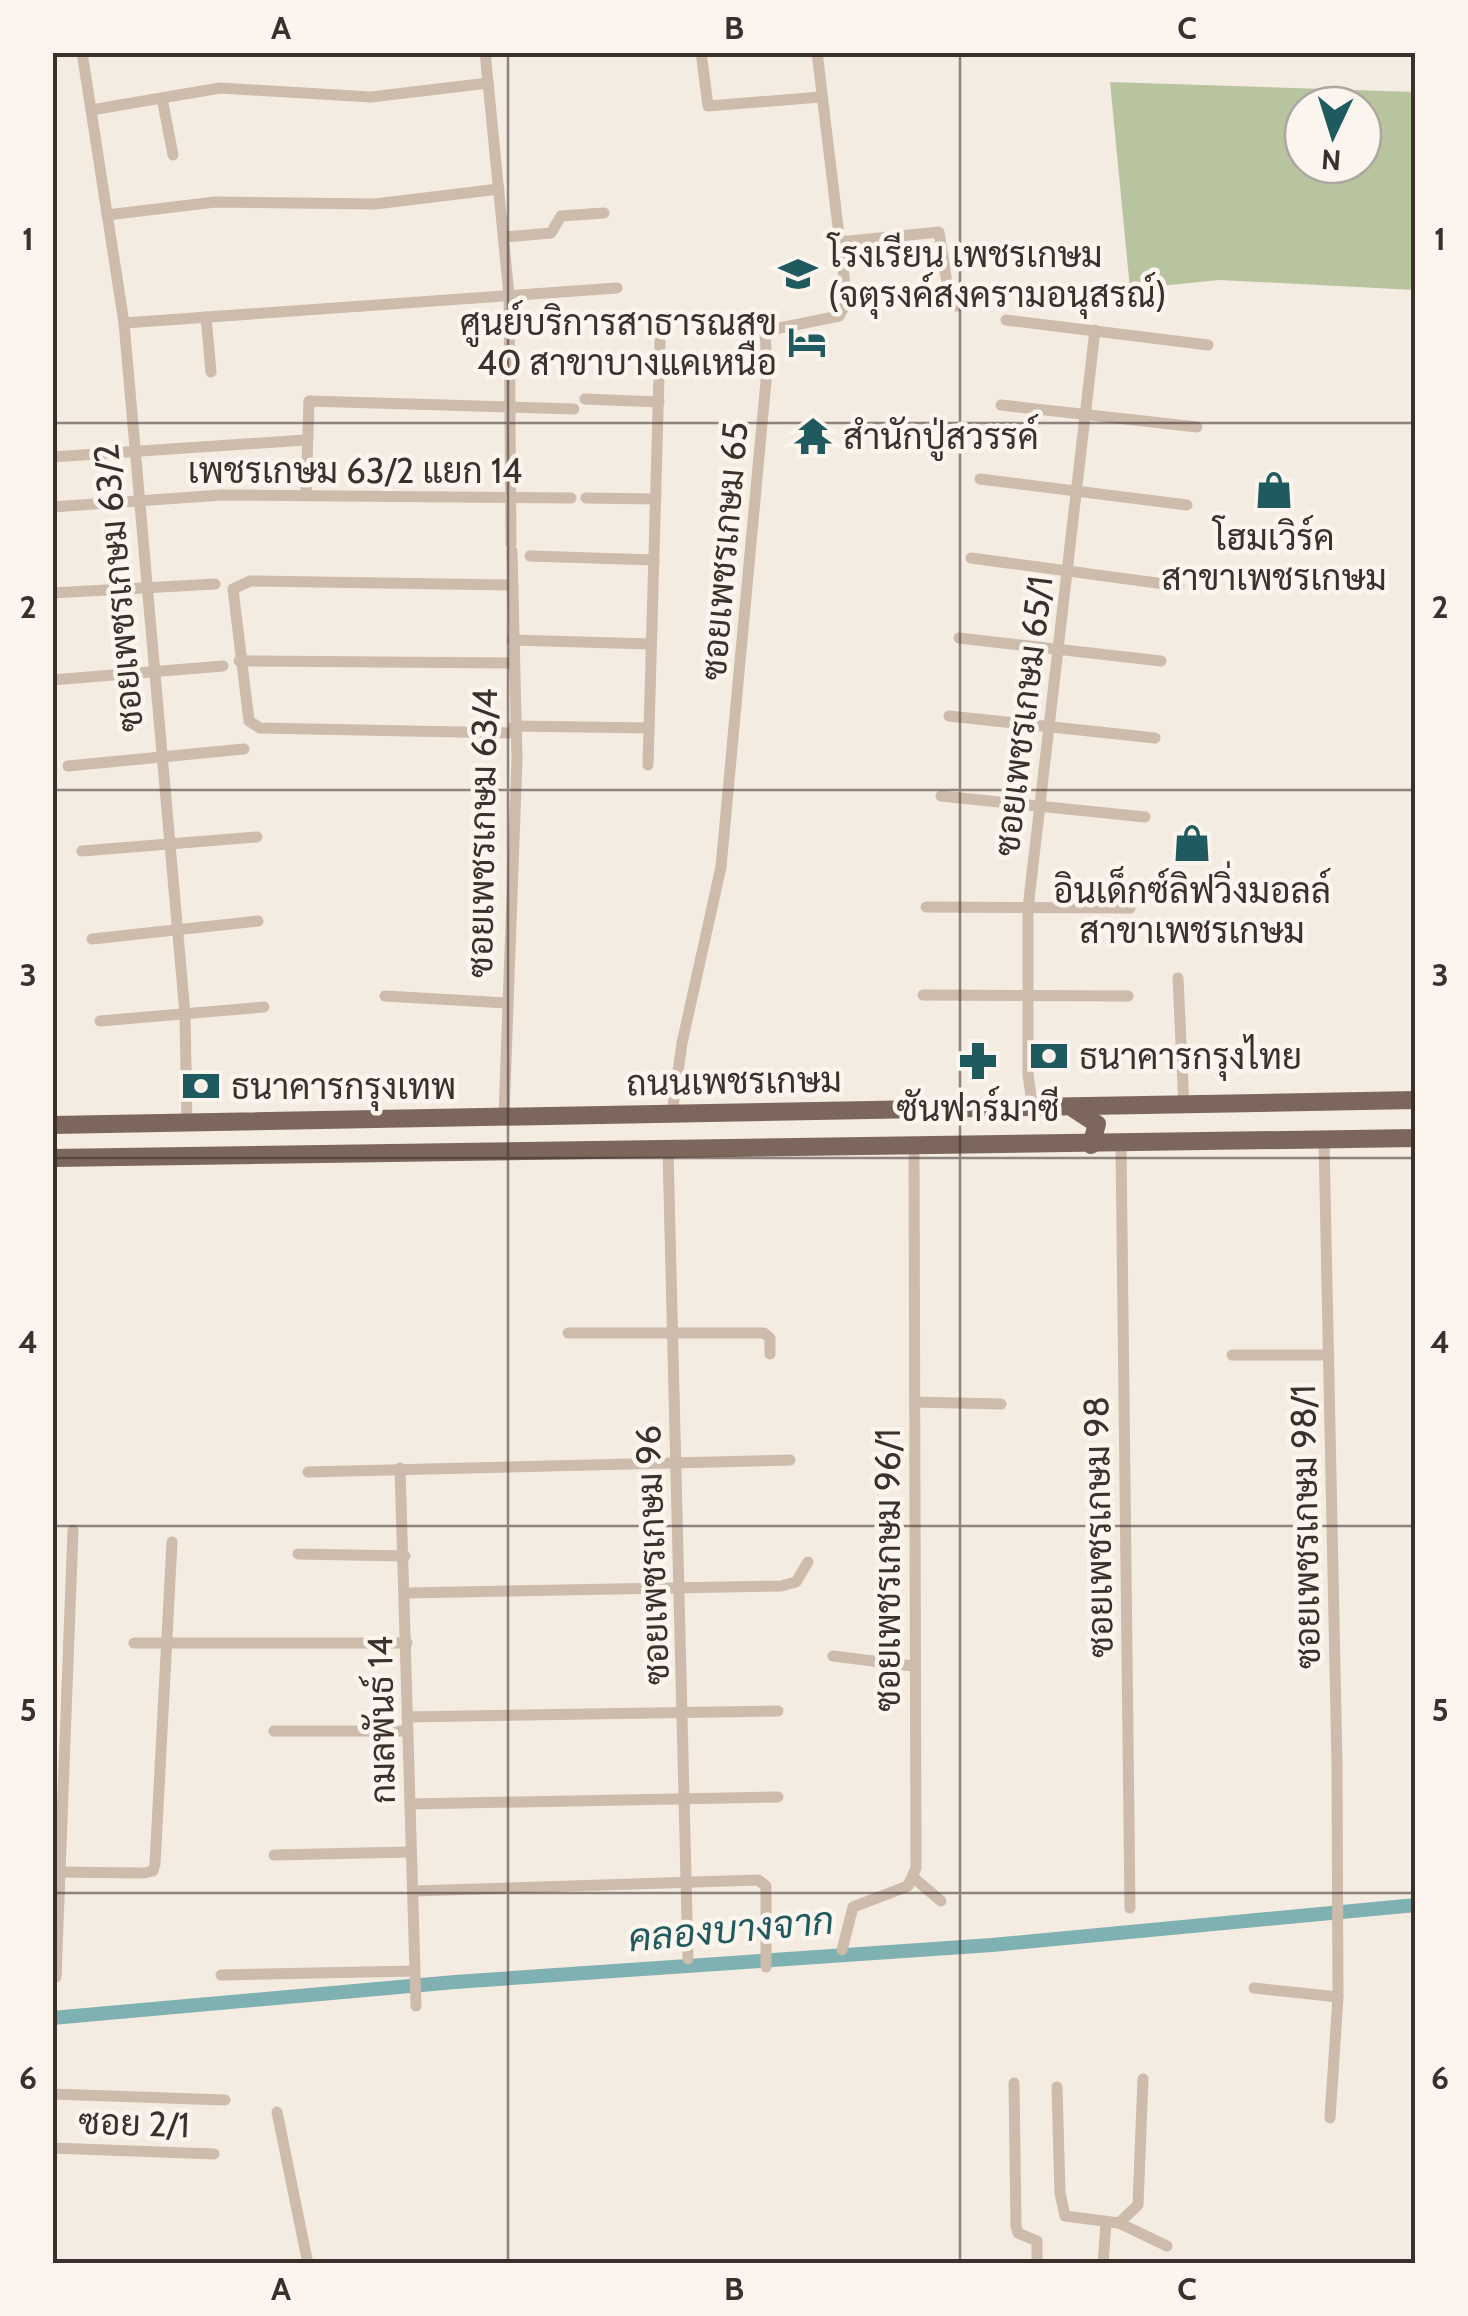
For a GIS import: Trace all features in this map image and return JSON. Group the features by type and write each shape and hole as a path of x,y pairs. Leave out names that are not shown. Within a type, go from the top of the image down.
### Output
{"main road":[{"name":"ถนนเพชรเกษม","path":"52,1125 1416,1100"},
{"path":"1148,1107 1140,1117 1138,1130 1155,1144"},
{"path":"1074,1109 1096,1124 1091,1145"},
{"name":"ถนนเพชรเกษม","path":"52,1158 1416,1138"}],"street":[{"name":"ซอยเพชรเกษม 63/2","path":"82,52 124,322 185,1014 187,1122"},
{"name":"ซอยเพชรเกษม 63/4","path":"485,52 509,295 514,729 504,1116"},
{"path":"701,52 708,106 821,97"},
{"name":"ซอยเพชรเกษม 65","path":"672,1114 682,1043 721,868 765,390 765,331 842,314 847,302 817,52"},
{"path":"91,110 220,88 371,98 488,83"},
{"path":"162,98 173,155"},
{"path":"107,215 215,202 375,204 500,189"},
{"path":"504,237 551,233 561,216 604,213"},
{"path":"840,242 939,232 950,302 958,306 977,302"},
{"path":"124,322 617,288"},
{"path":"206,317 211,372"},
{"path":"1006,320 1208,345"},
{"name":"ซอยเพชรเกษม 65/1","path":"1033,1110 1027,998 1028,908 1095,330"},
{"path":"648,765 660,341"},
{"path":"584,399 658,402"},
{"path":"306,495 310,401 574,409"},
{"path":"1001,405 1197,426"},
{"path":"52,457 306,440"},
{"path":"980,479 1187,505"},
{"name":"เพชรเกษม 63/2 แยก 14","path":"52,507 139,498 306,495 571,498"},
{"path":"586,498 656,499"},
{"path":"530,556 654,560"},
{"path":"971,558 1179,586"},
{"path":"514,585 242,582 233,589 248,721 260,728 649,728"},
{"path":"52,594 215,584"},
{"path":"959,638 1161,661"},
{"path":"512,640 651,644"},
{"path":"240,661 512,663"},
{"path":"52,680 222,666"},
{"path":"949,716 1154,738"},
{"path":"68,766 244,749"},
{"path":"941,796 1145,817"},
{"path":"82,851 257,837"},
{"path":"926,908 1130,908"},
{"path":"92,939 258,922"},
{"path":"1178,978 1184,1106"},
{"path":"924,995 1128,996"},
{"path":"385,996 507,1003"},
{"path":"100,1022 264,1006"},
{"name":"ซอยเพชรเกษม 98/1","path":"1324,1141 1338,1884 1338,1997 1330,2118"},
{"name":"ซอยเพชรเกษม 98","path":"1121,1144 1130,1908"},
{"name":"ซอยเพชรเกษม 96/1","path":"914,1148 914,1878"},
{"name":"ซอยเพชรเกษม 96","path":"668,1150 688,1960"},
{"path":"568,1334 764,1333 770,1338 770,1354"},
{"path":"1232,1355 1329,1355"},
{"path":"915,1402 1000,1404"},
{"path":"308,1472 790,1460"},
{"name":"กมลพันธ์ 14","path":"400,1468 416,2006"},
{"path":"56,1976 56,1872 74,1530"},
{"path":"56,1872 153,1871 172,1542"},
{"path":"298,1554 405,1556"},
{"path":"406,1594 787,1586 800,1579 808,1562"},
{"path":"134,1643 407,1642"},
{"path":"833,1656 913,1666"},
{"path":"407,1717 778,1711"},
{"path":"274,1731 408,1731"},
{"path":"410,1804 778,1797"},
{"path":"274,1855 410,1852"},
{"path":"842,1950 858,1902 901,1889 914,1878 941,1901"},
{"path":"413,1891 764,1883 766,1967"},
{"path":"222,1976 414,1971"},
{"path":"1254,1988 1338,1997"},
{"path":"1103,2264 1112,2223 1138,2206 1142,2079"},
{"path":"1014,2083 1016,2226 1018,2233 1037,2241 1037,2264"},
{"path":"1056,2087 1062,2209 1072,2220 1112,2223 1167,2246"},
{"path":"52,2094 225,2100"},
{"path":"277,2112 308,2264"},
{"name":"ซอย 2/1","path":"52,2148 214,2154"}],"green space":[{"path":"1110,82 1283,88 1283,185 1383,185 1383,91 1415,92 1415,290 1219,280 1130,289"}],"waterway":[{"name":"คลองบางจาก","path":"52,2018 455,1982 992,1945 1416,1905"}],"place":[{"name":"โรงเรียน เพชรเกษม (จตุรงค์สงครามอนุสรณ์)","path":"798,274"},
{"name":"ศูนย์บริการสาธารณสุข 40 สาขาบางแคเหนือ","path":"807,342"},
{"name":"สำนักปู่สวรรค์","path":"813,436"},
{"name":"โฮมเวิร์ค สาขาเพชรเกษม","path":"1274,490"},
{"name":"อินเด็กซ์ลิฟวิ่งมอลล์ สาขาเพชรเกษม","path":"1192,843"},
{"name":"ธนาคารกรุงไทย","path":"1049,1056"},
{"name":"ซันฟาร์มาซี","path":"978,1061"},
{"name":"ธนาคารกรุงเทพ","path":"201,1086"}]}
